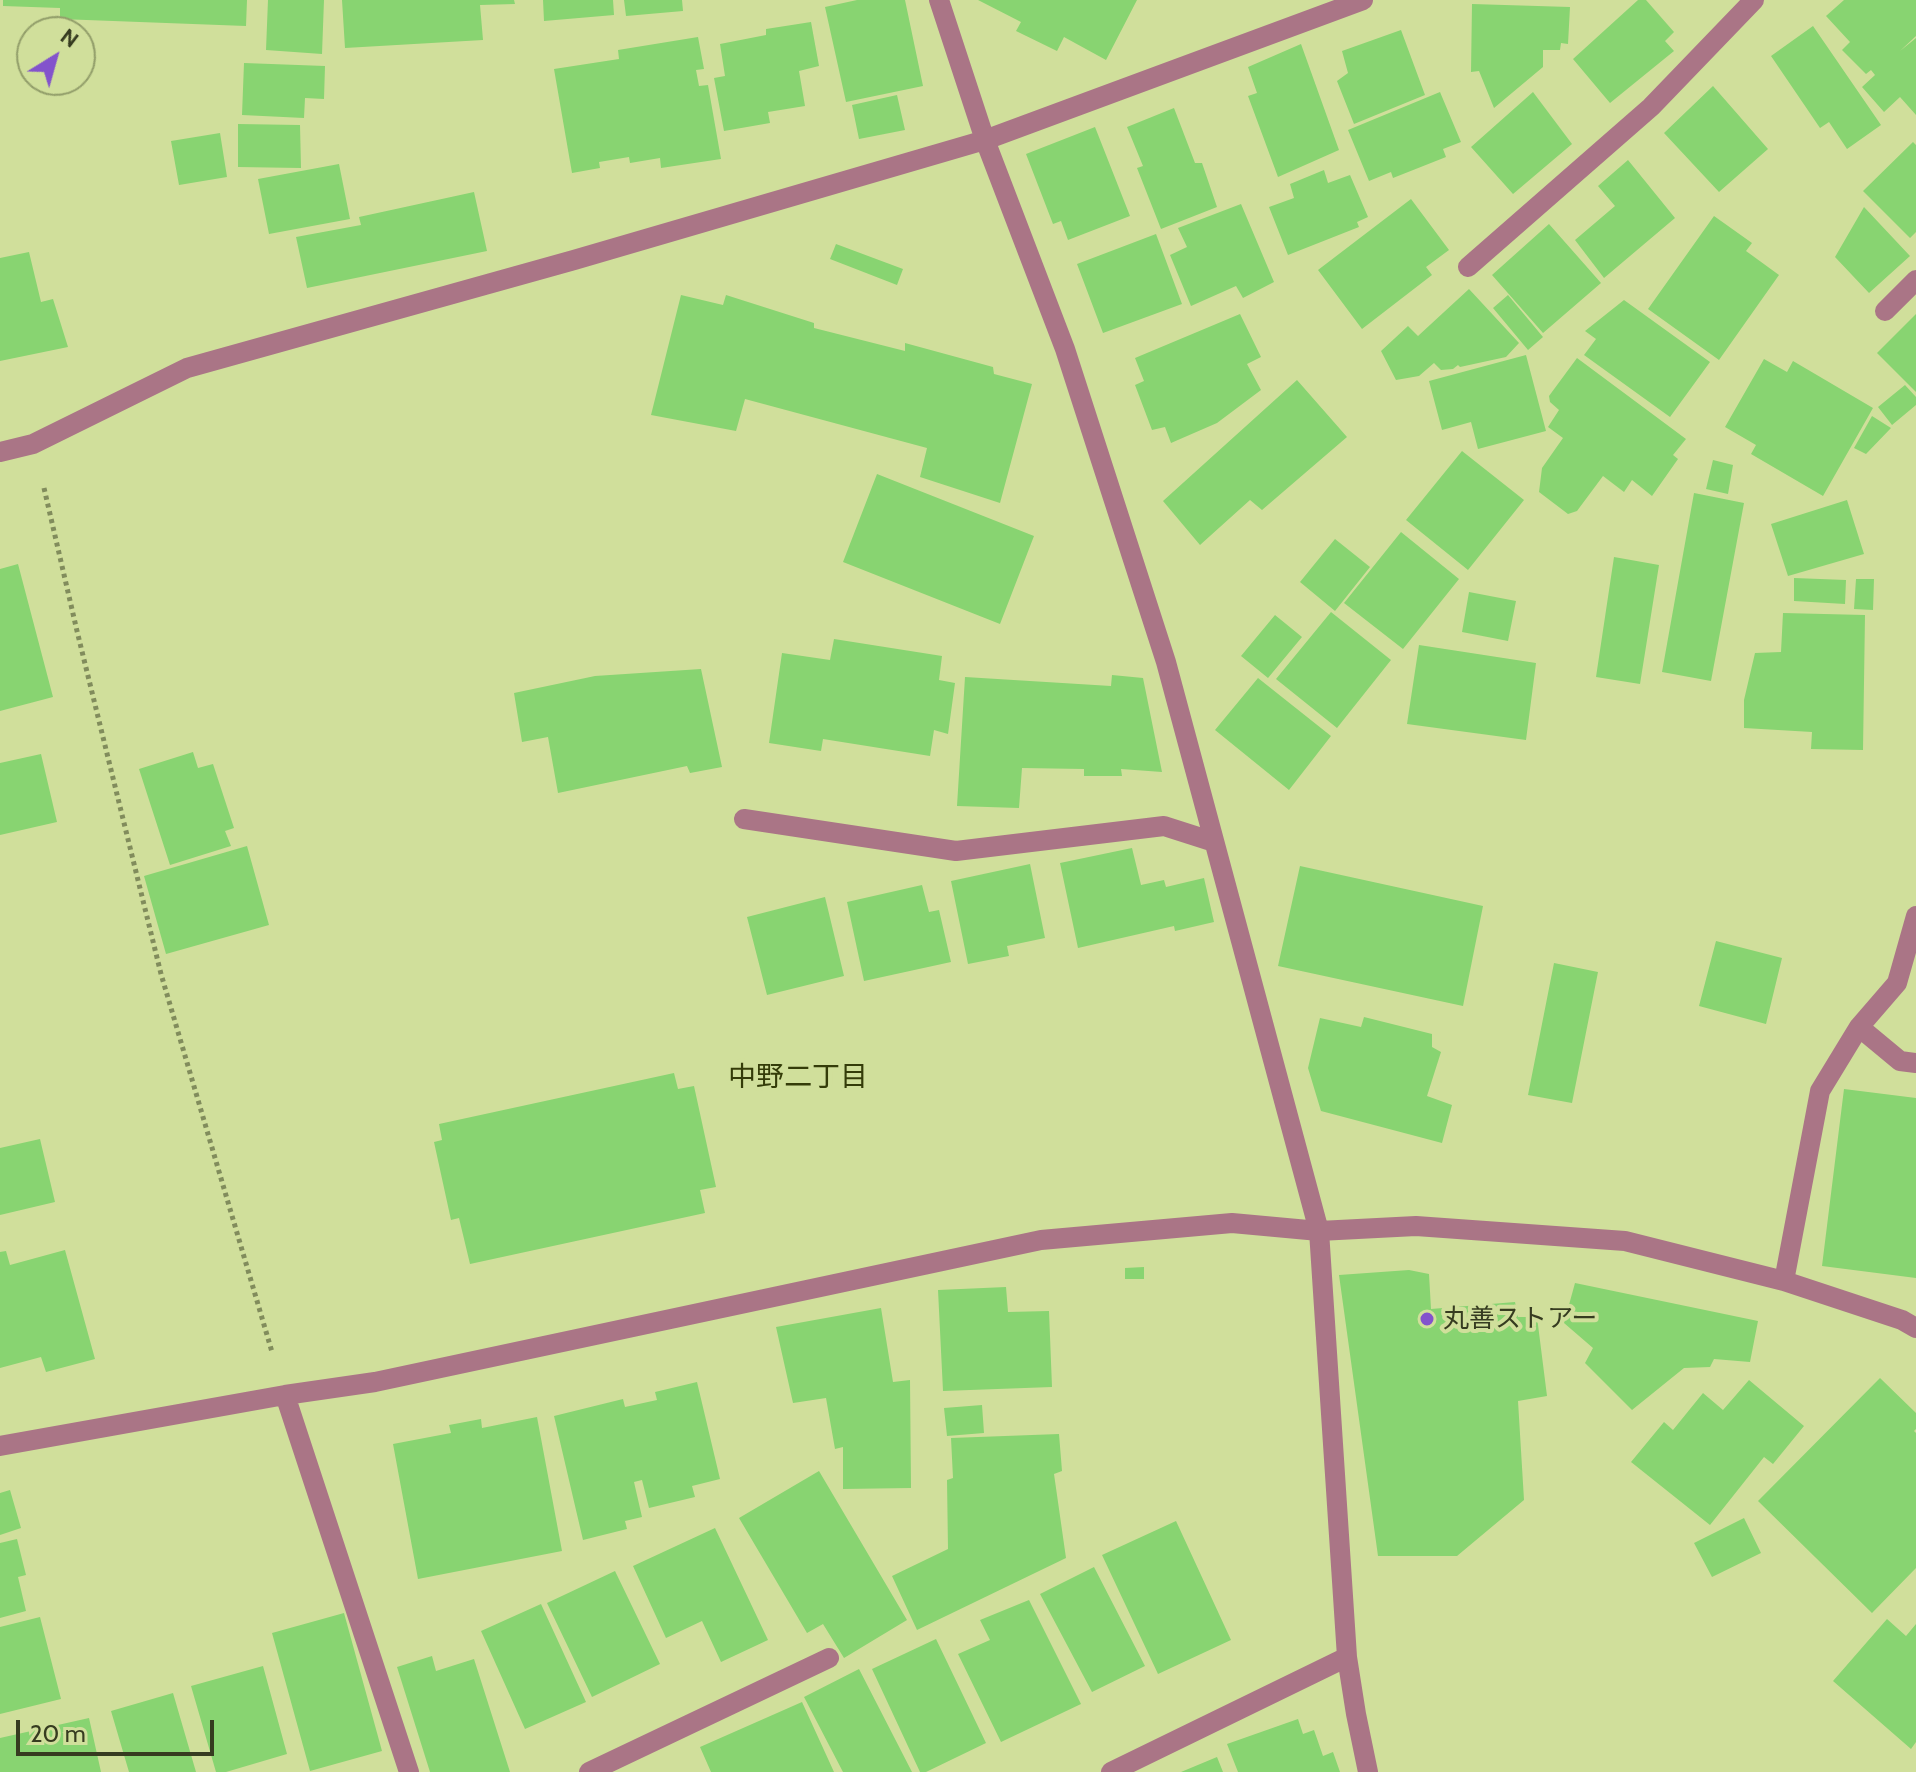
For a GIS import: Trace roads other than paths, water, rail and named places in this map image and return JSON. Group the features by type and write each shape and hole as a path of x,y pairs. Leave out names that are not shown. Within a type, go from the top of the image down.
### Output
{"street":[{"path":"939,0 985,140 1065,349 1166,662 1319,1231 1347,1657 1368,1772"},
{"path":"0,452 33,444 187,368 574,260 985,140 1363,0"},
{"path":"1468,267 1651,107 1754,0"},
{"path":"1885,311 1916,280"},
{"path":"744,819 956,851 1164,826 1214,842"},
{"path":"1784,1281 1820,1091 1859,1027 1897,983 1916,916"},
{"path":"1859,1027 1900,1061 1916,1063"},
{"path":"0,1446 416,1373 1041,1240 1232,1223 1319,1231 1416,1226 1625,1241 1784,1281 1902,1320 1916,1328"},
{"path":"285,1395 409,1772"},
{"path":"1111,1772 1347,1657"},
{"path":"589,1772 829,1658"}],"place":[{"name":"丸善ストアー","path":"1427,1319"}],"district":[{"name":"中野二丁目","path":"798,1078"}]}
